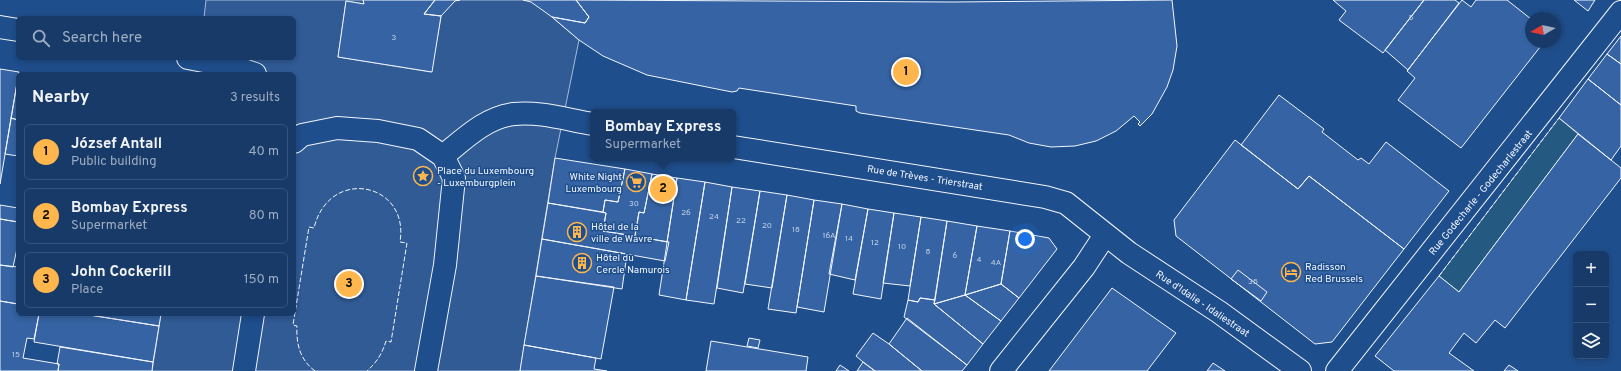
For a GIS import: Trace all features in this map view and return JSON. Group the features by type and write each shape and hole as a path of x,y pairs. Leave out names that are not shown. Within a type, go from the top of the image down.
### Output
{"street":[{"name":"Rue Godecharle - Godecharlestraat","path":"1337,371 1621,12"},
{"path":"0,27 16,30"},
{"path":"198,60 235,67 249,72"},
{"path":"443,156 476,129 495,119 513,114 534,114 590,123"},
{"path":"297,133 337,128 378,131 418,139 443,156 454,178 445,265 426,371"},
{"name":"Rue de Trèves - Trierstraat","path":"736,147 1045,197 1066,203 1105,235"},
{"path":"1001,371 1084,267 1105,235"},
{"name":"Rue d'Idalie - Idaliestraat","path":"1105,235 1300,371"},
{"path":"244,371 253,316"}],"shaded area":[{"name":"Place du Luxembourg - Luxemburgplein","path":"206,0 363,0 364,4 346,1 338,57 431,72 441,17 424,14 435,0 576,0 553,18 579,40 555,158 520,371 152,371 161,316 296,316 296,72 197,72 199,60 296,60 296,16 204,16"},
{"path":"1559,118 1578,134 1459,292 1439,276"}],"building":[{"path":"363,0 435,0 424,14 441,16 432,72 338,57 346,1 364,4"},
{"path":"435,0 460,0 455,1 441,16 424,14"},
{"path":"523,0 576,0 589,17 585,23 552,17 531,2"},
{"path":"576,0 953,2 1172,0 1177,46 1173,70 1167,87 1152,114 1140,126 1138,124 1140,122 1134,116 1116,131 1096,141 1075,146 1051,147 1029,143 1009,135 860,113 856,111 856,106 739,88 737,91 732,92 647,75 603,56 579,40 552,17 585,23 589,17"},
{"path":"1333,0 1424,0 1383,53 1339,20 1346,11"},
{"path":"1424,0 1455,0 1459,3 1408,70 1385,50"},
{"path":"1462,0 1471,7 1476,0 1507,0 1525,14 1525,48 1539,48 1461,148 1398,100 1415,78 1407,71"},
{"path":"1574,0 1595,0 1588,11"},
{"path":"1621,36 1621,64 1607,54"},
{"path":"1607,54 1621,64 1621,105 1588,79"},
{"path":"0,69 19,72 16,72 16,90 0,184"},
{"path":"1588,79 1621,105 1621,146 1611,160 1559,118"},
{"path":"16,89 16,119 11,118"},
{"path":"1279,95 1324,129 1322,132 1358,160 1361,158 1369,164 1386,142 1449,191 1404,249 1309,176 1298,189 1241,145"},
{"path":"11,118 16,119 16,156 5,154"},
{"path":"1578,134 1621,168 1621,178 1505,328 1495,320 1476,343 1464,333 1449,353 1474,371 1394,371 1375,356 1439,276 1459,292"},
{"path":"1235,140 1298,189 1309,176 1404,249 1332,342 1315,344 1176,236 1174,220"},
{"path":"555,158 625,169 618,202 605,200 603,212 548,203"},
{"path":"625,169 652,174 644,213 639,212 635,236 603,231 606,213 603,212 605,200 618,202"},
{"path":"652,174 677,178 667,242 635,236 639,212 644,213"},
{"path":"677,178 705,182 686,300 659,295"},
{"path":"705,182 732,187 714,304 686,300"},
{"path":"732,187 760,191 743,293 717,288"},
{"path":"760,191 787,195 772,288 745,284"},
{"path":"787,195 814,200 796,313 768,309"},
{"path":"814,200 842,204 824,312 797,307"},
{"name":"Hôtel de la ville de Wavre","path":"548,203 606,213 603,231 669,242 665,261 542,239"},
{"path":"842,204 868,209 855,280 829,274"},
{"path":"0,205 16,208 16,222 0,219"},
{"path":"868,209 894,213 881,299 853,294"},
{"path":"894,213 921,217 910,286 883,283"},
{"path":"921,217 947,221 935,300 920,298 918,302 908,300"},
{"path":"0,219 16,222 16,253 13,267 0,265"},
{"path":"947,221 977,226 965,295 934,304"},
{"path":"977,226 1010,231 1001,284 965,295"},
{"path":"1010,231 1049,238 1057,249 1019,298 1001,284"},
{"name":"Hôtel du Cercle Namurois","path":"542,239 627,254 622,289 536,276"},
{"path":"0,265 16,267 16,304 0,301"},
{"path":"1238,270 1267,292 1261,301 1231,279"},
{"path":"346,276 353,279 355,277 357,281 354,288 356,290 353,292 346,289 343,291 341,287 343,286 343,278"},
{"path":"536,276 614,287 601,359 524,345"},
{"path":"1001,284 1019,298 1001,321 965,295"},
{"path":"1112,288 1176,333 1147,371 1049,371"},
{"path":"965,295 1001,321 983,344 934,304"},
{"path":"920,298 935,300 934,304 983,344 967,365 904,317 908,300 918,302"},
{"path":"0,301 16,304 16,316 39,316 34,339 27,338 23,358 59,364 58,371 0,371"},
{"path":"39,316 96,316 159,326 153,362 34,342"},
{"path":"96,316 161,316 159,326"},
{"path":"907,318 967,365 962,371 922,371 889,344"},
{"path":"873,333 922,371 875,371 863,362 856,356"},
{"path":"749,338 760,340 758,348 747,346"},
{"path":"711,341 808,357 806,371 706,371"},
{"path":"524,345 596,358 594,369 607,371 520,371"},
{"path":"60,347 153,362 152,371 58,371 59,364 57,364"},
{"path":"863,362 875,371 857,371"},
{"path":"1213,363 1225,371 1207,371"},
{"path":"840,365 849,371 836,371"},
{"path":"1509,365 1518,371 1504,371"}],"fence":[{"path":"1439,276 1559,118"},
{"path":"296,307 309,227 314,228 322,208 335,196 350,189 366,189 381,195 393,206 400,222 400,242 407,243 391,342 386,341 379,358 367,371"},
{"path":"294,316 293,325 297,326 297,339 302,357 315,371"}],"place":[{"name":"József Antall","path":"906,72"},
{"name":"Place du Luxembourg - Luxemburgplein","path":"423,176"},
{"name":"White Night Luxembourg","path":"636,182"},
{"name":"Bombay Express","path":"663,189"},
{"name":"Hôtel de la ville de Wavre","path":"577,232"},
{"name":"Hôtel du Cercle Namurois","path":"582,263"},
{"name":"Radisson Red Brussels","path":"1291,272"},
{"name":"John Cockerill","path":"349,284"}]}
